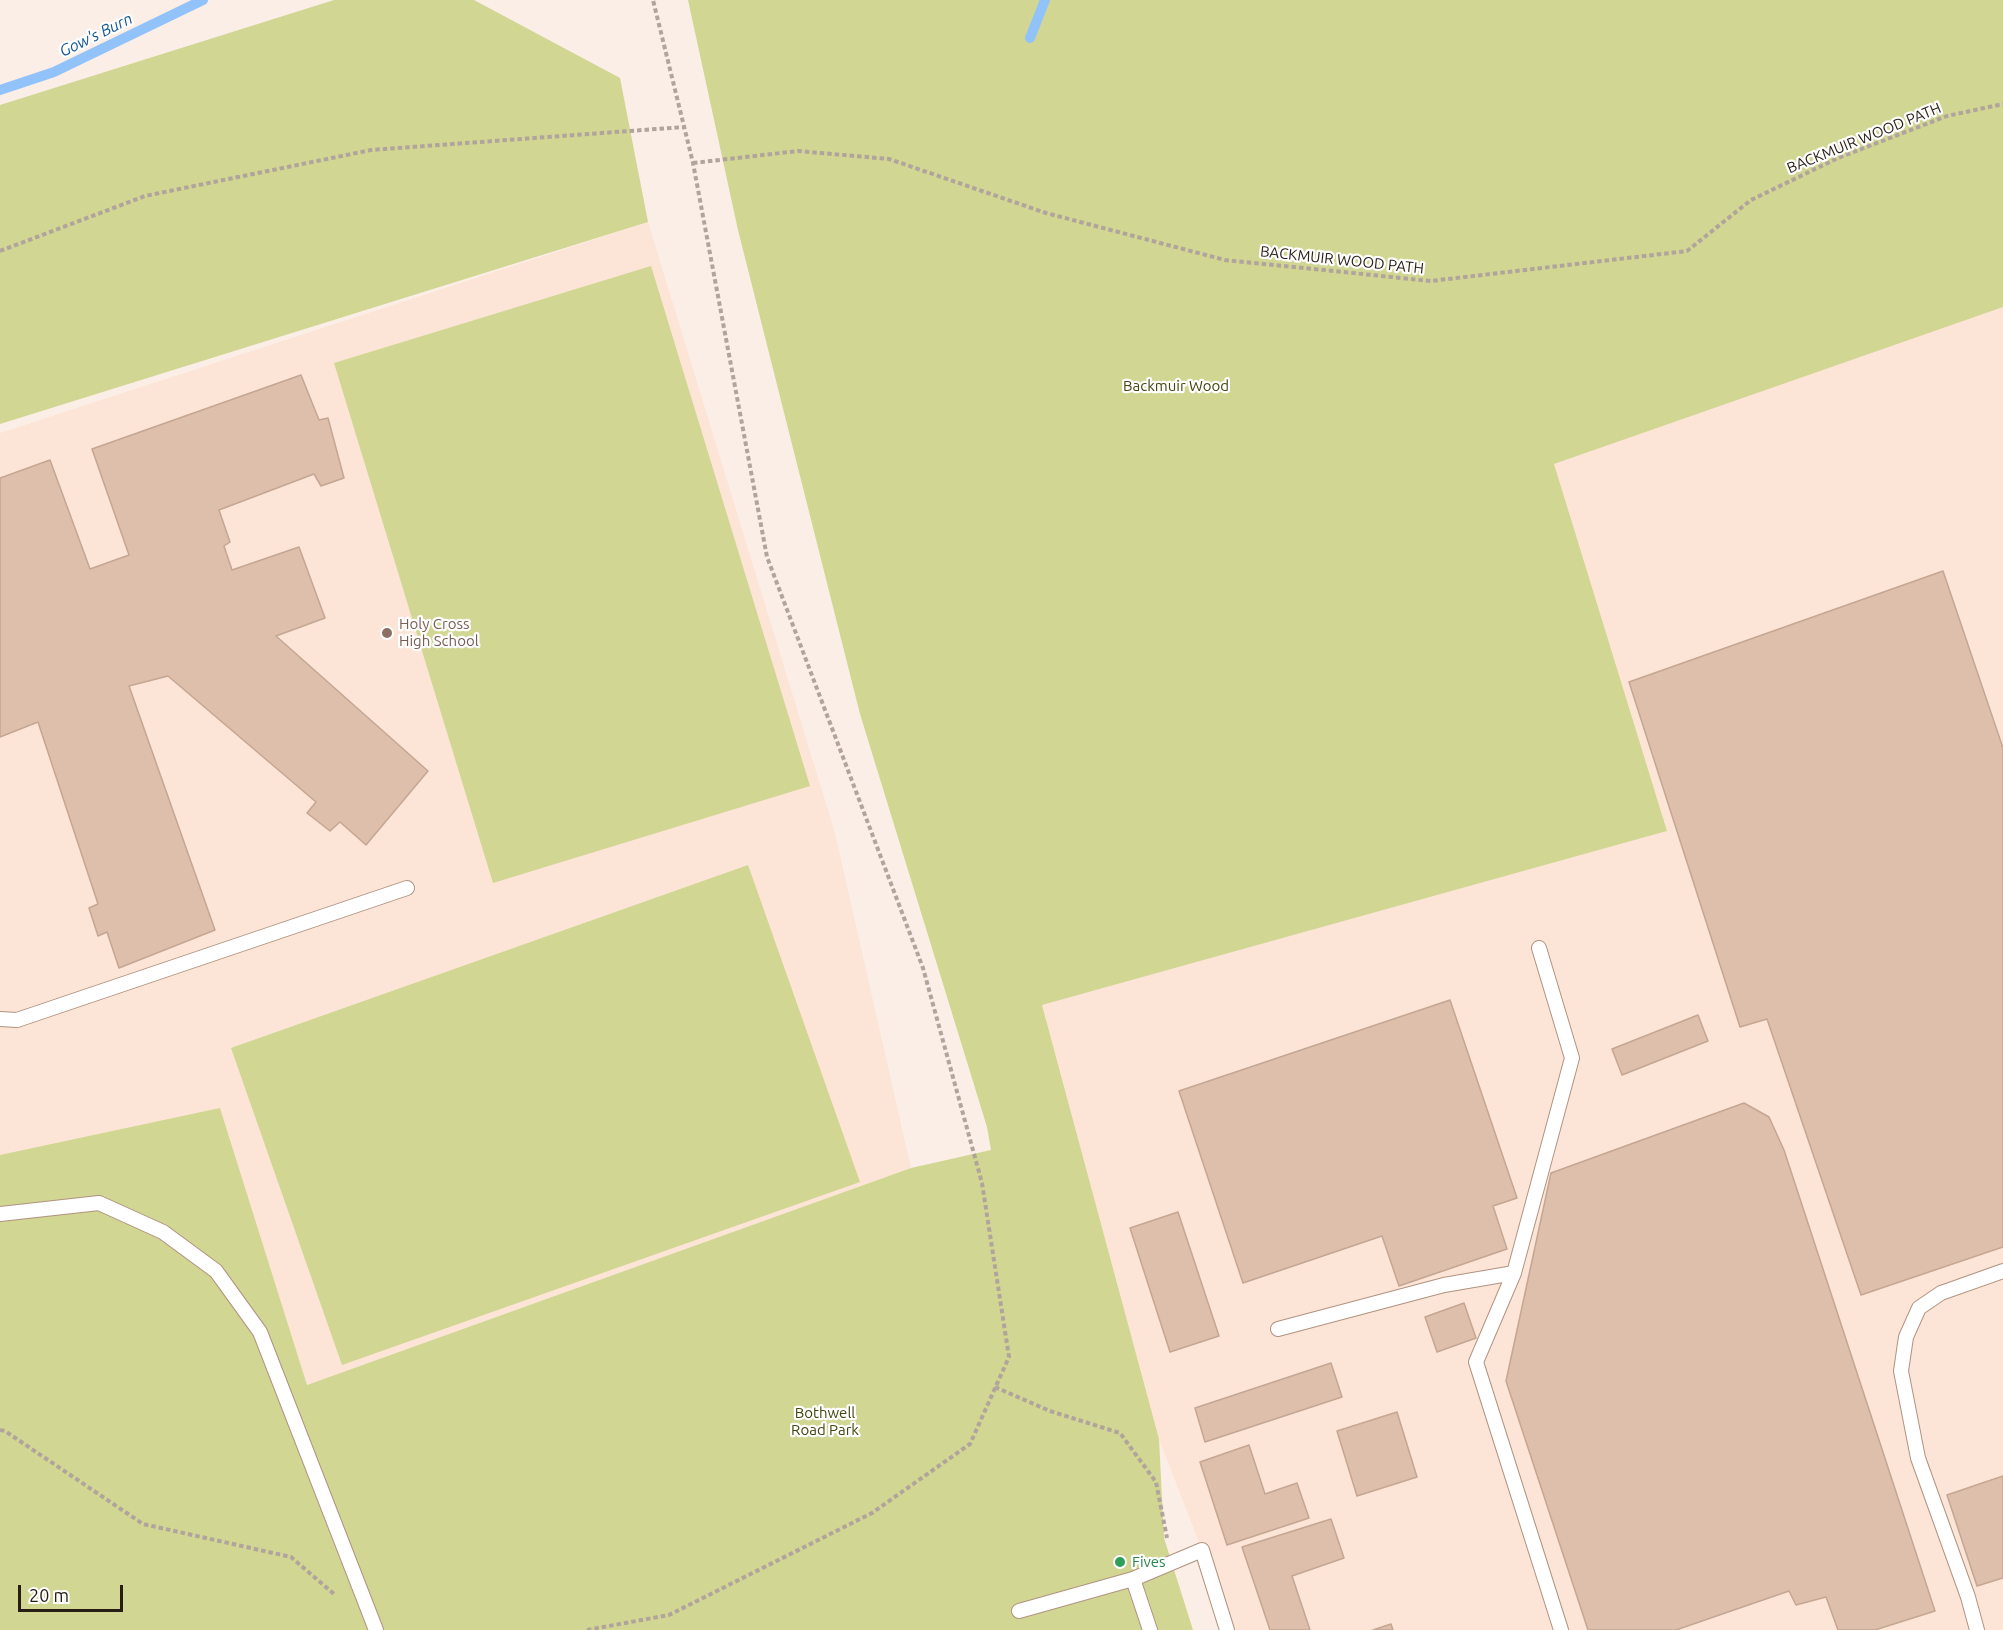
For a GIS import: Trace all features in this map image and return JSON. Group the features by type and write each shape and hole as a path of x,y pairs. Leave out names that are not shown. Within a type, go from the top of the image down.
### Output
{"lane":[{"path":"0,1019 17,1020 407,888"},
{"path":"1539,948 1572,1058 1514,1273 1476,1362 1561,1630"},
{"path":"0,1214 99,1203 163,1232 216,1271 260,1332 376,1630"},
{"path":"1977,1630 1968,1597 1918,1458 1901,1371 1906,1336 1919,1308 1941,1293 2003,1271"},
{"path":"1278,1329 1444,1286 1514,1273"},
{"path":"1019,1611 1133,1579 1202,1550 1227,1630"},
{"path":"1133,1579 1150,1630"}],"path":[{"path":"587,1630 669,1615 872,1513 970,1444 1009,1357 982,1183 923,968 767,557 693,163 653,0"},
{"name":"BACKMUIR WOOD PATH","path":"693,163 798,151 889,159 1046,213 1225,260 1431,281 1688,251 1751,200 1838,158 1947,116 2003,104"},
{"path":"0,251 145,196 371,150 684,127"},
{"path":"995,1387 1050,1412 1120,1433 1156,1482 1173,1562"},
{"path":"0,1430 5,1431 143,1524 291,1557 341,1601"}],"shaded area":[{"name":"Holy Cross High School","path":"648,222 835,833 911,1168 307,1385 220,1108 0,1168 0,433"},
{"path":"2003,306 2003,1630 1233,1630 1159,1439 1042,1005 1667,831 1554,464"}],"green space":[{"path":"334,0 474,0 620,78 648,222 0,424 0,105"},
{"name":"Backmuir Wood","path":"688,0 2003,0 2003,307 1554,464 1667,831 1042,1005 1159,1439 1164,1538 1193,1630 0,1630 0,1155 220,1108 307,1385 911,1168 991,1150 987,1127 860,714 738,230"},
{"path":"651,266 810,786 493,883 334,363"},
{"path":"748,865 860,1182 342,1365 231,1048"}],"building":[{"path":"301,375 319,420 328,418 344,478 321,486 314,474 219,510 230,542 224,546 232,570 299,547 325,618 276,636 428,771 366,845 340,822 330,831 307,813 316,802 168,676 129,686 215,930 119,968 107,932 98,936 89,908 98,904 38,722 0,737 0,478 50,460 90,569 129,555 92,449"},
{"path":"1943,571 2003,748 2003,1247 1861,1295 1767,1019 1740,1027 1629,682"},
{"path":"1450,1000 1517,1198 1493,1206 1507,1249 1399,1286 1382,1236 1243,1283 1179,1091"},
{"path":"1698,1015 1708,1041 1622,1075 1612,1049"},
{"path":"1744,1103 1769,1117 1784,1150 1935,1611 1875,1630 1838,1630 1826,1597 1796,1605 1789,1591 1676,1630 1588,1630 1506,1381 1551,1173"},
{"path":"1178,1212 1219,1336 1170,1352 1130,1228"},
{"path":"1464,1303 1476,1338 1437,1352 1425,1317"},
{"path":"1331,1363 1342,1397 1205,1442 1195,1408"},
{"path":"1397,1412 1417,1477 1357,1496 1337,1431"},
{"path":"1249,1445 1265,1494 1297,1483 1309,1518 1227,1545 1200,1462"},
{"path":"2003,1476 2003,1578 1977,1586 1947,1495"},
{"path":"1331,1519 1344,1558 1292,1576 1310,1630 1270,1630 1242,1547"},
{"path":"1391,1624 1393,1630 1373,1630"}],"waterway":[{"name":"Gow's Burn","path":"0,90 54,72 203,0"},
{"path":"1030,38 1045,0"}],"place":[{"name":"Holy Cross High School","path":"387,633"},
{"name":"Fives","path":"1120,1562"}],"park label":[{"name":"Bothwell Road Park","path":"825,1422"}]}
